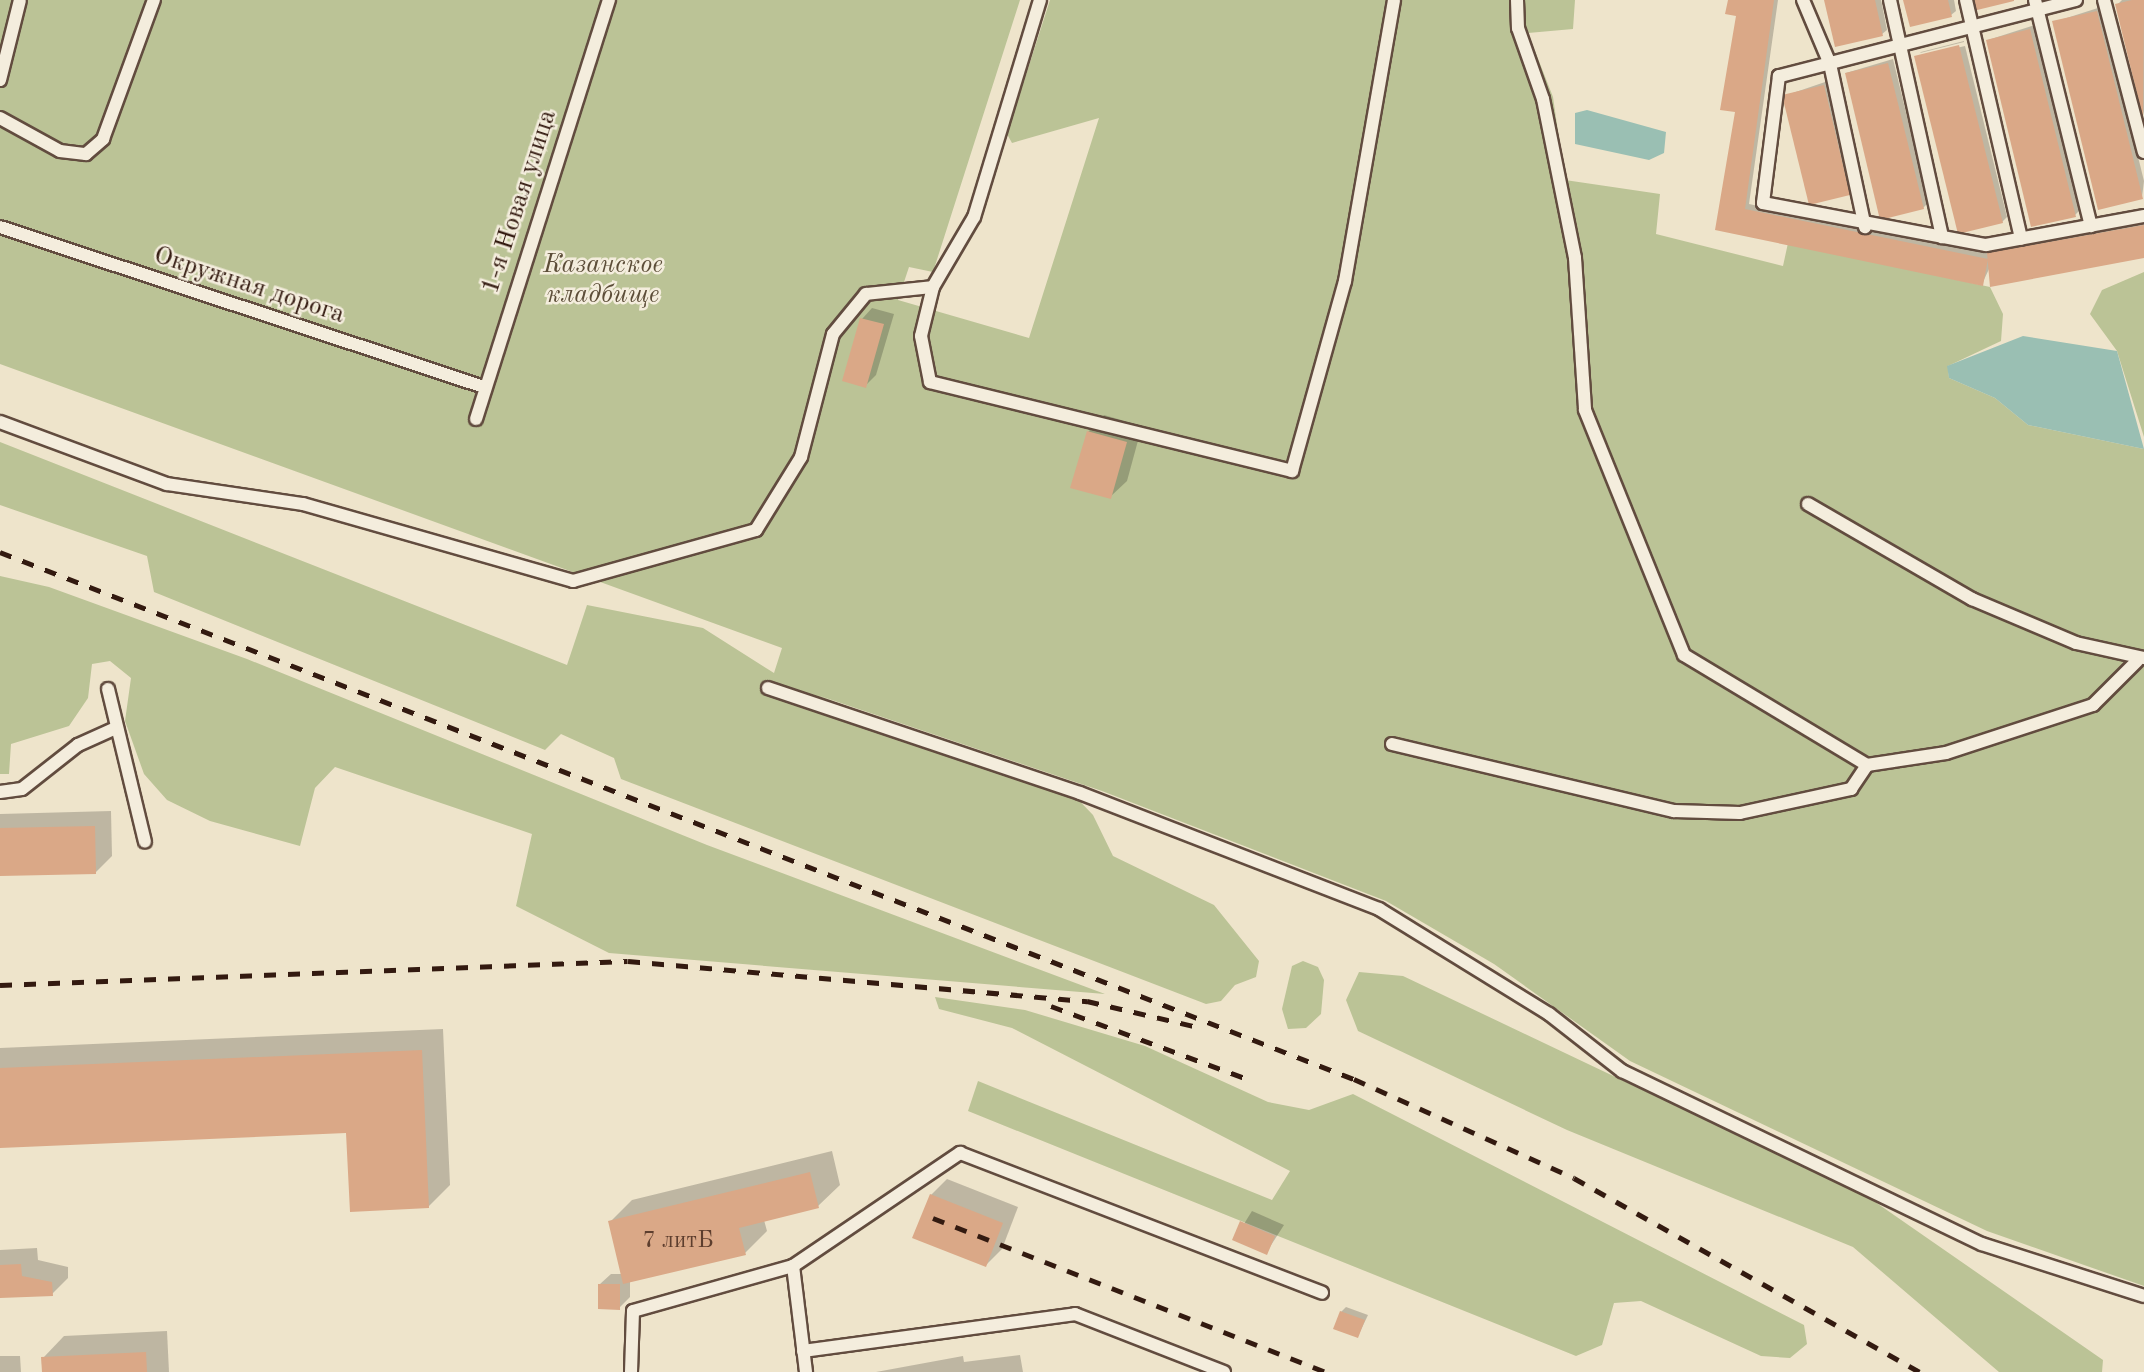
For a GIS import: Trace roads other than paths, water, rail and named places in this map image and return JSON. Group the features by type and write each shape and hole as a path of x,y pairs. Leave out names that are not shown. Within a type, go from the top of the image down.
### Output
{"lane":[{"path":"0,80 20,0"},
{"path":"0,118 60,151 86,154 103,139 154,0"},
{"name":"1-я Новая улица","path":"476,419 609,0"},
{"path":"1040,0 974,217 933,287 921,336 930,382 1292,471 1345,281 1395,0"},
{"path":"1517,0 1518,28 1543,99 1575,258 1586,411 1684,654 1867,765 1946,753 2093,705 2141,659"},
{"path":"1803,0 1830,64 1865,227"},
{"path":"1890,0 1942,237"},
{"path":"1966,0 2021,239"},
{"path":"2076,0 2037,5 1973,27 1779,76 1763,203 1865,227 1986,245 2144,216"},
{"path":"2105,0 2144,152"},
{"path":"2037,5 2091,226"},
{"name":"Окружная дорога","path":"0,228 484,387"},
{"path":"0,422 167,484 303,504 573,581 756,530 802,457 833,334 866,293 933,287"},
{"path":"1808,504 1972,598 2076,643 2141,659"},
{"path":"768,688 1080,793 1379,909 1549,1014 1622,1071 1982,1244 2144,1296"},
{"path":"108,690 145,842"},
{"path":"0,792 22,789 78,745 116,728"},
{"path":"1392,744 1674,811 1740,813 1805,800 1851,789 1867,765"},
{"path":"631,1372 633,1311 793,1266 960,1153 1322,1293"},
{"path":"793,1266 806,1372"},
{"path":"803,1351 1075,1314 1224,1372"}],"water":[{"path":"1587,110 1666,132 1664,153 1649,160 1575,144 1575,113"},
{"path":"2023,336 2117,351 2144,449 2028,425 1995,398 1949,378 1947,366"}],"railway":[{"path":"0,552 1354,1079 1574,1178 1919,1372"},
{"path":"0,985 628,961 1087,1001 1194,1026"},
{"path":"1051,1006 1253,1081"},
{"path":"933,1218 1326,1372"}],"park label":[{"name":"Казанское кладбище","path":"603,281"}]}
